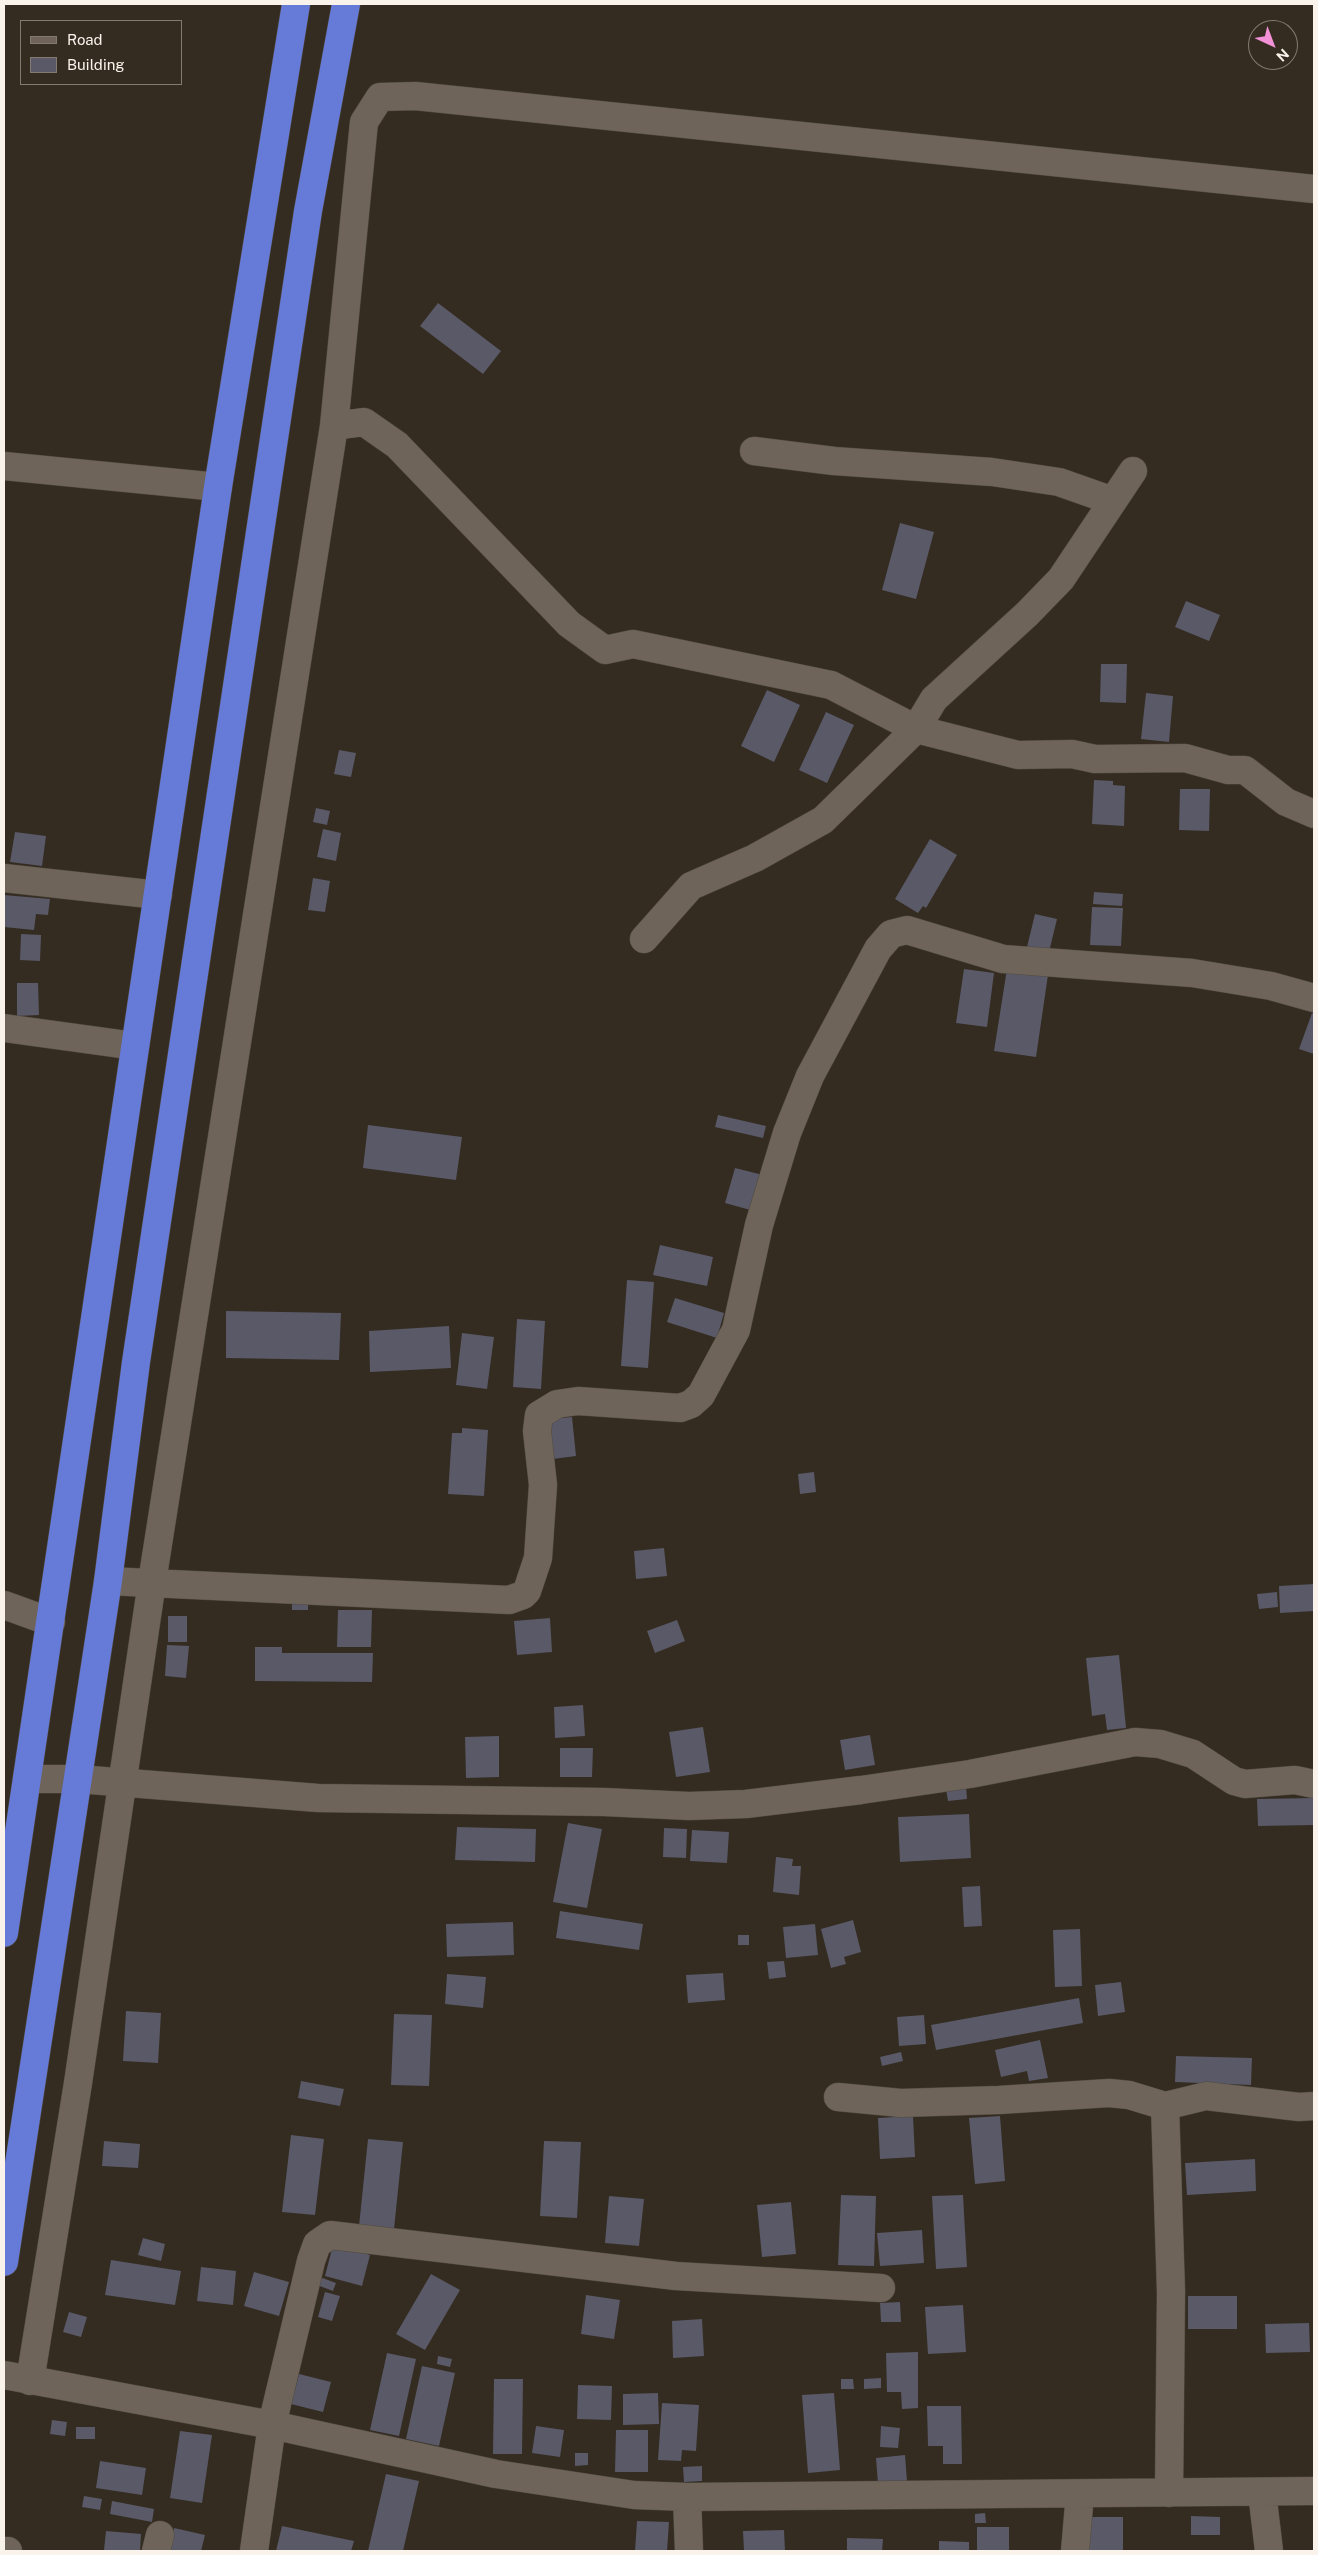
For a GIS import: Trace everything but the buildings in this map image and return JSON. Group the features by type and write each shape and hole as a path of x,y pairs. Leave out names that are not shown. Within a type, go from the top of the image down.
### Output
{"highway":[{"path":"4,1933 218,487 296,4"},
{"path":"4,2262 108,1581 136,1362 308,211 346,4"}],"street":[{"path":"30,2381 124,1784 152,1582 334,426 364,122 380,97 416,96 1314,189"},
{"path":"334,426 364,422 397,445 569,624 605,650 633,644 831,685 916,728 1018,755 1072,754 1095,759 1184,758 1228,770 1245,770 1286,802 1314,814"},
{"path":"754,451 825,460 992,472 1059,482 1113,501"},
{"path":"4,466 218,487"},
{"path":"644,940 691,886 755,858 823,820 916,728 934,699 1027,614 1061,578 1134,471"},
{"path":"4,878 158,895"},
{"path":"108,1581 509,1600 527,1591 538,1558 543,1484 537,1431 539,1415 557,1404 578,1401 680,1408 691,1404 701,1395 736,1330 759,1224 787,1133 810,1076 878,949 891,934 907,930 1003,959 1192,973 1271,986 1314,998"},
{"path":"4,1028 135,1046"},
{"path":"4,1605 51,1622"},
{"path":"27,1779 78,1779 318,1798 595,1801 689,1806 746,1804 970,1774 1135,1742 1160,1744 1186,1752 1234,1781 1245,1784 1295,1780 1314,1784"},
{"path":"838,2097 901,2103 1000,2100 1108,2093 1129,2096 1165,2106 1206,2096 1299,2107 1314,2106"},
{"path":"1165,2106 1171,2292 1169,2493"},
{"path":"254,2551 272,2425 311,2261 318,2244 330,2235 676,2276 881,2288"},
{"path":"4,2375 272,2425 496,2474 634,2495 687,2497 1314,2491"},
{"path":"1262,2492 1269,2551"},
{"path":"1075,2551 1080,2494"},
{"path":"687,2497 689,2551"}]}
